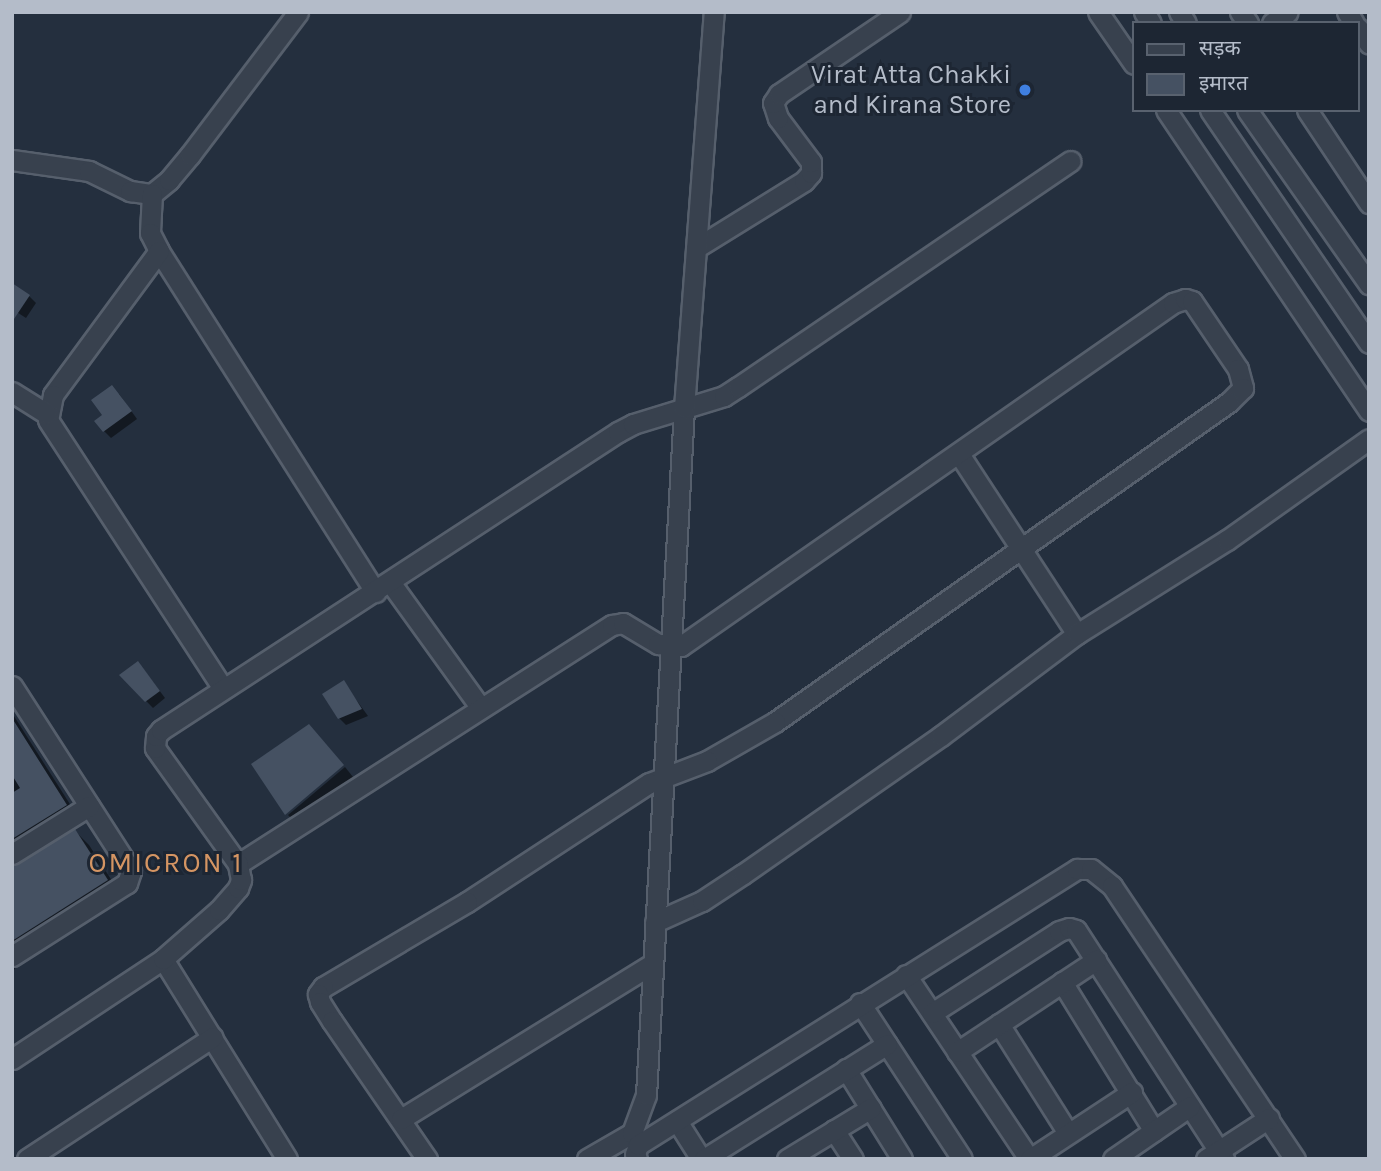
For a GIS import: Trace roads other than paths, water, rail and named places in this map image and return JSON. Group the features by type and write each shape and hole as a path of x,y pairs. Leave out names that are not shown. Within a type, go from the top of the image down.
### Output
{"street":[{"path":"298,12 183,163 152,194 150,233 159,251 382,587 481,708"},
{"path":"587,1159 632,1133 646,1095 684,408 714,12"},
{"path":"696,248 804,181 811,173 811,162 778,118 774,103 779,94 900,12"},
{"path":"1098,12 1132,61"},
{"path":"1167,112 1369,411"},
{"path":"1211,112 1369,343"},
{"path":"1248,112 1369,284"},
{"path":"1308,112 1369,203"},
{"path":"12,160 89,170 130,191 152,194"},
{"path":"12,1059 163,959 232,897 241,880 237,864 161,757 155,742 161,730 618,432 724,396 1071,161"},
{"path":"159,251 53,395 47,414 48,420 222,688"},
{"path":"237,864 612,625 623,623 658,644 681,646 1173,303 1185,299 1192,301 1238,369 1243,380 1238,394 768,727 707,761 664,776 424,930 323,987 318,994 320,1002 427,1159"},
{"path":"12,392 47,414"},
{"path":"655,922 702,901 755,866 941,736 1077,635 1227,540 1369,439"},
{"path":"959,454 1077,635"},
{"path":"12,686 130,865 131,877 127,883 12,956"},
{"path":"12,854 89,806"},
{"path":"637,1159 635,1153 638,1145 860,1003 1077,869 1091,869 1112,886 1294,1159"},
{"path":"932,1013 1069,928 1076,930 1190,1106 1216,1156 1269,1118"},
{"path":"163,959 288,1159"},
{"path":"957,1052 1096,960"},
{"path":"401,1119 652,964"},
{"path":"906,975 1029,1159 1132,1093"},
{"path":"1062,982 1154,1131"},
{"path":"860,1003 962,1159"},
{"path":"999,1024 1068,1133"},
{"path":"27,1159 213,1037"},
{"path":"677,1121 703,1159 887,1044"},
{"path":"846,1069 902,1159"},
{"path":"1113,1159 1190,1106"},
{"path":"787,1159 871,1108"},
{"path":"834,1130 853,1159"}],"place":[{"name":"Virat Atta Chakki and Kirana Store","path":"1025,90"}],"district":[{"name":"OMICRON 1","path":"166,863"}]}
